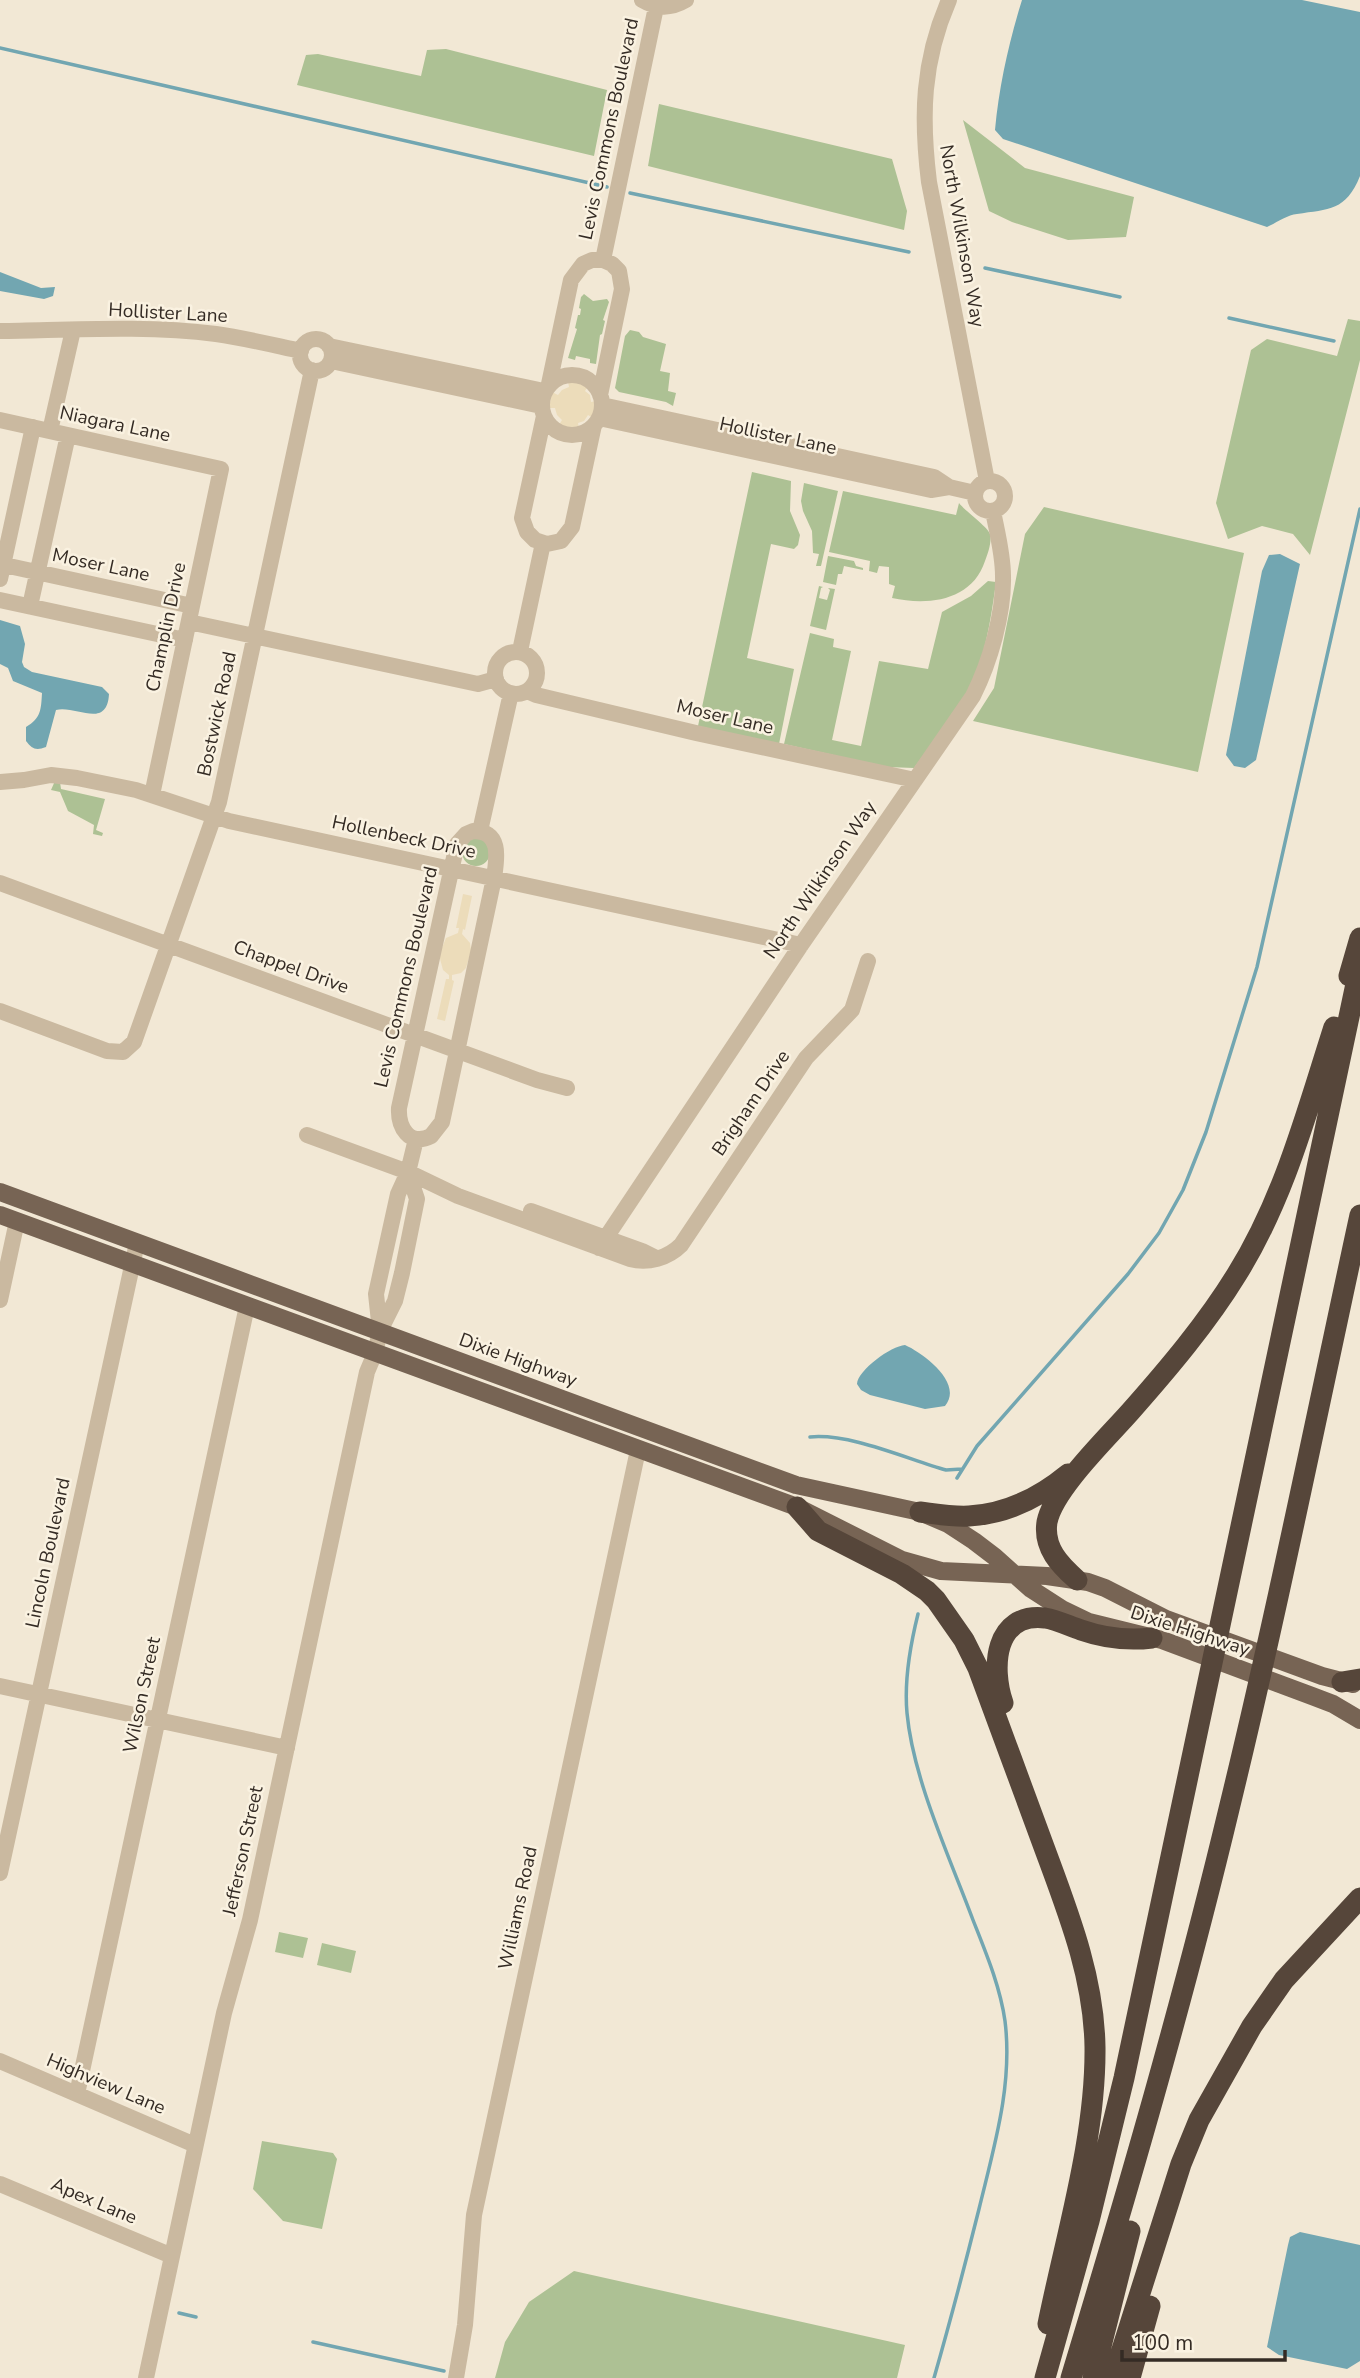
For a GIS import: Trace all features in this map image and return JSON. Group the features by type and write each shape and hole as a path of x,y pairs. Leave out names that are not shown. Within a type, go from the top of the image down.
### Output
{"highway":[{"path":"1077,1580 1060,1566 1051,1552 1047,1523 1065,1488 1188,1343 1236,1276 1257,1241 1291,1158 1338,1016 1360,938"},
{"path":"1045,2378 1089,2221 1124,2078 1360,965"},
{"path":"1093,2378 1115,2284 1168,2096 1214,1911 1360,1215"},
{"path":"920,1513 966,1516 989,1514 1046,1492 1086,1460"},
{"path":"797,1507 818,1531 902,1574 927,1591 964,1640 978,1668 1079,1948"},
{"path":"1036,2378 1091,2111 1095,2046 1093,2013 1064,1879 1001,1696 997,1679 998,1647 1006,1633 1019,1623 1034,1618 1046,1618 1098,1636 1157,1639"},
{"path":"1071,2378 1179,2004 1270,1634"},
{"path":"1113,2378 1181,2164 1199,2120 1252,2026 1284,1980 1359,1899"},
{"path":"1130,2378 1208,2106"}],"main road":[{"name":"Dixie Highway","path":"0,1192 796,1485 920,1513 948,1524 974,1541 1042,1598 1089,1622 1157,1639 1333,1704 1360,1720"},
{"name":"Dixie Highway","path":"9,1218 797,1507 902,1560 941,1571 992,1575 1013,1573 1077,1580 1105,1588 1166,1619 1346,1681"}],"street":[{"path":"649,3 676,6 686,0"},
{"name":"North Wilkinson Way","path":"602,1243 801,945 973,696 988,660 1003,591 1002,557 993,511 1003,505 1005,493 998,483 981,487 924,141 926,82 935,38 949,0"},
{"name":"Levis Commons Boulevard","path":"603,260 649,3"},
{"name":"Levis Commons Boulevard","path":"592,260 603,260 619,271 622,289 599,411 572,527 561,541 543,543 529,535 522,518 545,399 571,280 583,264 592,260"},
{"name":"Hollister Lane","path":"0,321 73,330"},
{"path":"50,431 73,330"},
{"name":"Hollister Lane","path":"0,331 195,332 301,351 310,340 320,340 330,353 545,399"},
{"path":"301,351 304,365 313,370 321,370 330,353"},
{"name":"Bostwick Road","path":"0,1011 107,1051 123,1052 130,1048 137,1036 214,816 313,370"},
{"path":"578,375 592,382 599,411 583,433 569,435 551,427 545,399 562,376 578,375"},
{"name":"Hollister Lane","path":"599,411 931,490 981,487"},
{"name":"Niagara Lane","path":"0,420 221,469"},
{"path":"1,569 33,427"},
{"path":"30,607 68,435"},
{"name":"Champlin Drive","path":"152,795 221,469"},
{"path":"981,487 978,506 986,511 993,511"},
{"path":"520,651 543,543"},
{"name":"Moser Lane","path":"1,569 38,572 190,614 255,637 478,684 496,679"},
{"path":"0,600 185,640"},
{"path":"380,1332 396,1300 417,1199 408,1172 416,1139 431,1136 442,1122 494,878 497,850 489,835 480,831 519,692 535,680 537,670 531,659 520,651 513,651 502,657 497,665 496,679 503,689 519,692"},
{"name":"Moser Lane","path":"519,692 915,780"},
{"name":"Hollenbeck Drive","path":"0,782 62,775 152,795 214,816 801,945"},
{"name":"Levis Commons Boulevard","path":"416,1139 404,1132 398,1117 414,1035 457,844 473,831 480,831"},
{"name":"Chappel Drive","path":"0,883 537,1080 567,1088"},
{"name":"Brigham Drive","path":"307,1135 408,1172 458,1196 602,1243 636,1261 673,1253 681,1245 806,1058 852,1010 868,961"},
{"path":"0,1300 9,1218"},
{"name":"Lincoln Boulevard","path":"0,1873 137,1243"},
{"name":"Wilson Street","path":"77,2094 247,1306"},
{"name":"Jefferson Street","path":"146,2378 224,2013 250,1920 367,1372 380,1332"},
{"name":"Williams Road","path":"456,2378 465,2325 474,2215 638,1450"},
{"path":"0,1686 287,1748"},
{"name":"Highview Lane","path":"0,2061 195,2145"},
{"name":"Apex Lane","path":"0,2184 172,2256"}],"green space":[{"path":"446,49 607,90 594,156 297,85 306,55 318,54 421,76 427,50"},
{"path":"659,104 892,159 907,211 904,230 648,166"},
{"path":"963,120 1025,168 1134,197 1126,237 1068,240 1012,222 989,211"},
{"path":"584,294 593,301 607,299 609,302 603,320 605,321 596,364 590,363 590,359 576,356 575,360 568,358 580,315 581,297"},
{"path":"1348,319 1360,321 1360,360 1310,555 1293,534 1262,526 1228,539 1216,503 1251,350 1267,339 1337,356"},
{"path":"630,330 666,344 660,371 670,373 668,391 676,393 673,406 666,402 619,392 615,388 625,336"},
{"path":"752,472 791,481 790,511 800,535 798,545 794,549 771,544 747,658 794,669 779,744 698,726"},
{"path":"804,483 838,491 821,566 816,566 819,554 813,553 812,531 803,511 801,501"},
{"path":"843,491 956,515 959,503 990,534 988,551 979,574 970,585 947,597 920,601 892,598 895,586 889,584 889,567 879,566 877,573 869,571 870,561 829,552"},
{"path":"1044,507 1244,553 1198,772 973,721 994,688 1025,534"},
{"path":"828,556 854,561 856,566 863,570 844,566 842,574 838,574 836,585 823,582"},
{"path":"988,581 996,582 986,639 974,680 956,712 914,768 887,767 784,744 810,633 834,639 833,647 851,651 832,740 861,746 879,661 928,669 942,612 971,596"},
{"path":"819,586 823,587 819,598 827,600 830,590 828,588 835,589 826,630 810,626"},
{"path":"55,781 60,782 61,789 105,799 96,830 103,833 102,836 93,834 94,825 68,811 60,792 51,790"},
{"path":"476,838 486,842 490,852 486,862 476,866 466,862 462,852 466,842"},
{"path":"279,1932 308,1938 303,1958 275,1952"},
{"path":"322,1943 356,1951 351,1973 317,1965"},
{"path":"262,2141 333,2153 337,2159 322,2229 283,2221 253,2189"},
{"path":"574,2271 905,2345 897,2378 495,2378 505,2342 529,2302"}],"shaded area":[{"path":"568,381 588,386 585,391 590,395 591,402 597,401 593,418 588,415 584,421 578,423 579,429 559,425 562,420 555,408 549,408 552,392 558,395 569,387"},
{"path":"463,894 472,896 462,934 470,943 471,951 466,968 461,973 452,975 454,981 445,1021 437,1019 449,975 443,970 439,955 446,938 458,933 459,928 456,928"}],"water":[{"path":"1022,0 1302,0 1360,12 1360,176 1355,187 1349,196 1335,206 1285,217 1267,227 1003,139 995,130 997,114 1005,64"},
{"path":"0,272 41,288 55,287 53,296 44,299 0,291"},
{"path":"1280,554 1300,564 1256,760 1245,768 1234,766 1226,755 1262,571 1269,555"},
{"path":"0,620 20,626 25,644 22,662 24,667 32,672 102,687 109,694 103,711 89,714 56,710 46,747 34,749 30,746 26,741 26,727 39,713 42,693 13,681 8,668 0,664"},
{"path":"905,1345 931,1362 945,1379 949,1397 945,1406 925,1409 870,1395 857,1384 863,1372 876,1360"},
{"path":"1300,2232 1360,2245 1360,2361 1347,2369 1279,2355 1267,2347 1290,2237"}],"waterway":[{"path":"0,48 607,187"},
{"path":"630,193 909,252"},
{"path":"985,268 1120,297"},
{"path":"1229,318 1334,341"},
{"path":"957,1478 977,1446 1128,1274 1159,1233 1183,1190 1206,1132 1257,967 1360,509"},
{"path":"810,1437 843,1439 946,1470 962,1469"},
{"path":"918,1614 907,1676 906,1701 911,1738 924,1791 996,1982 1003,2008 1007,2045 1004,2092 996,2139 934,2378"},
{"path":"179,2313 196,2317"},
{"path":"313,2342 444,2371"}]}
